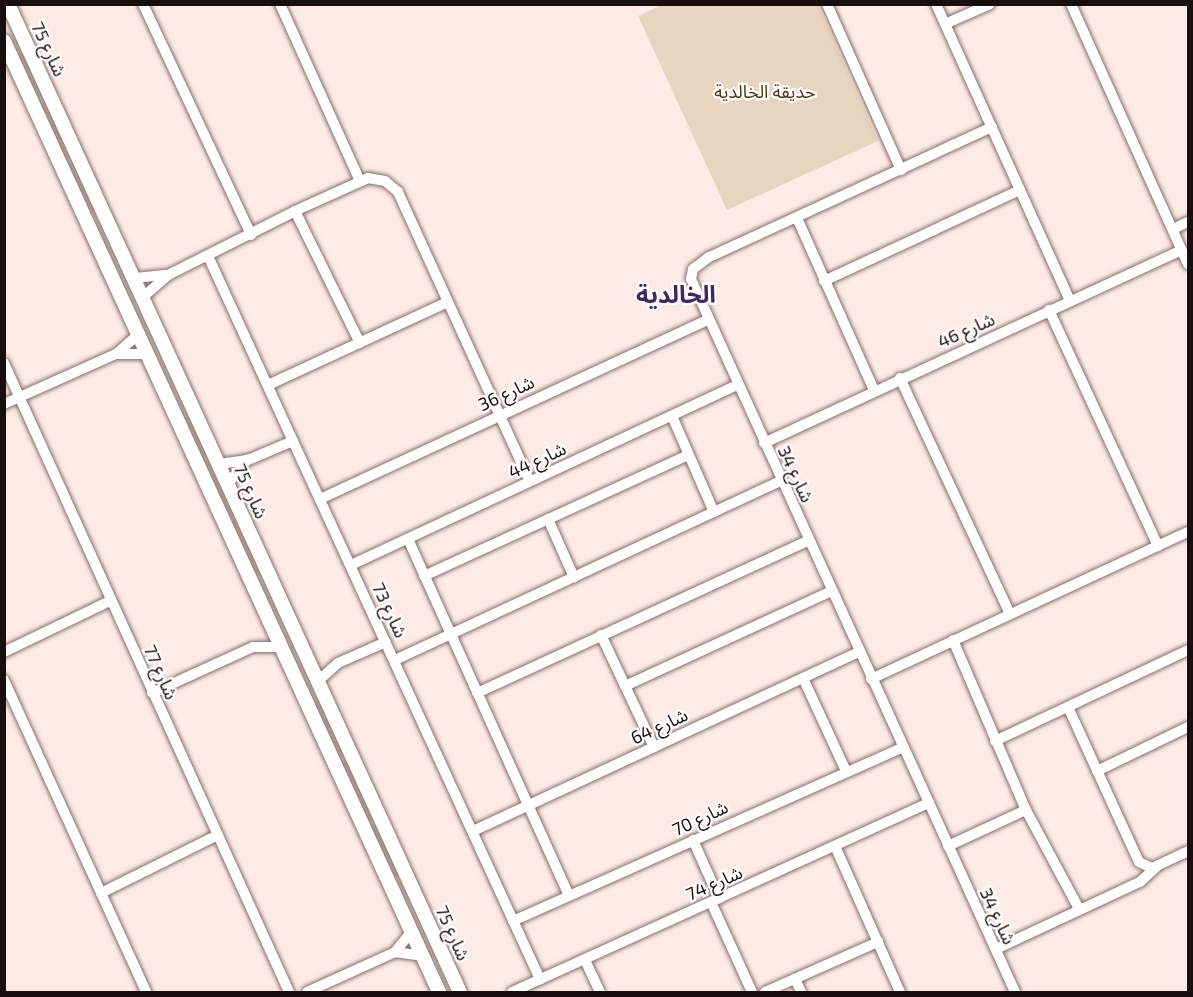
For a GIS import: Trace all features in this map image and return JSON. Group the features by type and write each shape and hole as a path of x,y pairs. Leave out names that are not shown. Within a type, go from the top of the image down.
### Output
{"street":[{"path":"143,4 250,235"},
{"path":"280,4 360,181"},
{"path":"827,4 901,170"},
{"path":"936,4 1070,301"},
{"path":"945,24 990,4"},
{"path":"1071,4 1188,264"},
{"name":"شارع 75","path":"7,5 135,278 168,357 460,993"},
{"name":"شارع 75","path":"4,41 439,993"},
{"name":"شارع 34","path":"992,127 696,266 691,279 807,541 1016,993"},
{"path":"108,266 119,271 131,294 143,297 168,275 360,181 376,178 398,192 530,481"},
{"path":"824,281 1020,190"},
{"path":"295,212 360,343"},
{"path":"797,218 874,390"},
{"path":"1173,229 1188,222"},
{"name":"شارع 46","path":"764,443 874,390 1182,250"},
{"name":"شارع 73","path":"208,256 540,979"},
{"path":"135,278 168,275"},
{"path":"268,385 448,302"},
{"path":"1049,310 1158,546"},
{"name":"شارع 36","path":"320,499 499,414 708,320"},
{"path":"4,404 116,354 139,334 148,335 161,355 168,357"},
{"path":"116,354 148,354"},
{"name":"شارع 77","path":"4,363 216,836 289,993"},
{"path":"900,378 1010,614"},
{"name":"شارع 44","path":"351,565 738,384"},
{"path":"672,416 714,512"},
{"path":"219,464 248,460 292,441"},
{"path":"424,576 688,456"},
{"path":"228,484 248,460"},
{"path":"395,660 781,481"},
{"path":"548,519 574,577"},
{"path":"871,679 1188,532"},
{"path":"408,539 569,895"},
{"path":"477,693 807,541"},
{"path":"625,686 832,591"},
{"path":"4,652 110,601"},
{"path":"152,693 253,647 272,626"},
{"path":"601,634 654,747"},
{"path":"953,640 1026,810 1079,909"},
{"path":"253,647 283,650 295,658 306,678 318,681 338,663 386,642"},
{"path":"995,741 1188,650"},
{"name":"شارع 64","path":"472,831 859,652"},
{"path":"310,664 338,663"},
{"path":"803,678 846,771"},
{"path":"4,680 146,993"},
{"path":"1068,707 1139,862 1157,866"},
{"path":"1097,771 1188,727"},
{"name":"شارع 70","path":"513,921 903,747"},
{"name":"شارع 74","path":"512,993 928,803"},
{"path":"948,846 1026,810"},
{"path":"101,893 216,836"},
{"path":"693,840 752,993"},
{"path":"835,846 900,993"},
{"path":"996,950 1140,882 1157,866 1188,852"},
{"path":"307,993 395,952 411,932 422,934 445,960"},
{"path":"765,993 879,942"},
{"path":"395,952 422,956"},
{"path":"585,960 600,993"},
{"path":"795,979 801,993"}],"green space":[{"name":"حديقة الخالدية","path":"661,5 818,5 878,141 727,210 638,16"},
{"path":"23,52 43,96 37,98 18,54"},
{"path":"46,102 70,157 66,159 41,104"},
{"path":"73,161 96,211 92,213 68,163"},
{"path":"189,416 208,456 203,458 184,418"},
{"path":"209,459 235,515 231,517 204,461"},
{"path":"236,518 262,574 257,577 231,521"},
{"path":"319,700 345,755 339,758 314,703"},
{"path":"346,759 374,820 369,822 341,762"},
{"path":"376,823 400,876 393,879 370,826"}],"district":[{"name":"الخالدية","path":"676,294"}]}
